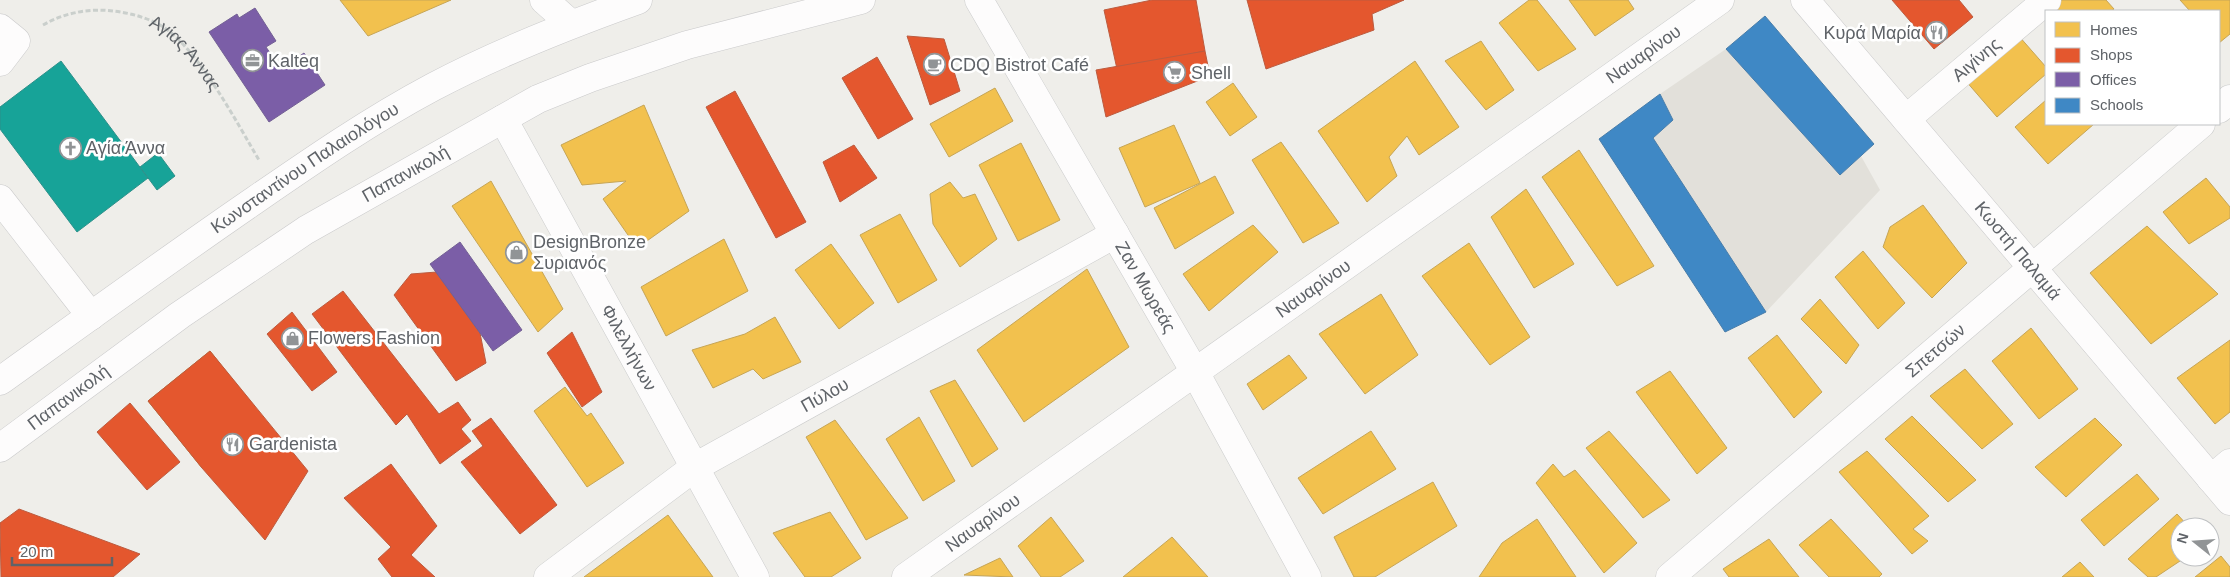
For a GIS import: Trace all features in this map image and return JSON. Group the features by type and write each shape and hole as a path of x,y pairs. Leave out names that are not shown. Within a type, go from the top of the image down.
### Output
{"street":[{"path":"544,0 571,24"},
{"name":"Κωνσταντίνου Παλαιολόγου","path":"0,382 276,186 364,127 433,87 507,51 571,24 638,0"},
{"name":"Παπανικολή","path":"0,448 180,314 306,230 538,100 572,85 686,45 861,0"},
{"name":"Ζαν Μωρεάς","path":"979,0 1196,374 1307,577"},
{"name":"Ναυαρίνου","path":"906,577 1196,374 1720,0"},
{"name":"Κωστή Παλαμά","path":"1805,0 2032,268 2221,471 2230,501"},
{"name":"Αιγίνης","path":"1906,119 2047,0"},
{"path":"0,62 8,34"},
{"path":"2220,108 2230,99"},
{"name":"Φιλελλήνων","path":"503,119 754,577"},
{"name":"Σπετσών","path":"1670,577 2200,125"},
{"path":"0,199 91,316"},
{"name":"Πύλου","path":"548,577 695,467 1115,234"}],"path":[{"name":"Αγίας Άννας","path":"8,34 57,17 96,9 133,13 161,26 185,46 203,70 276,186"}],"shaded area":[{"path":"1726,49 1840,175 1861,156 1880,190 1766,312 1653,138 1673,120 1660,94"}],"building: Homes":[{"path":"340,0 451,0 368,36"},
{"path":"1529,0 1537,0 1576,49 1538,71 1499,23"},
{"path":"1569,0 1628,0 1634,9 1595,36"},
{"path":"2062,0 2106,0 2114,9 2112,10 2051,10"},
{"path":"2180,0 2230,0 2230,34 2220,42 2220,10 2189,10"},
{"path":"2018,35 2045,66 2045,75 1997,117 1965,80"},
{"path":"1481,41 1514,90 1486,110 1445,61"},
{"path":"1415,61 1459,127 1419,155 1407,136 1389,157 1397,176 1367,202 1318,131"},
{"path":"1233,83 1257,117 1230,136 1206,102"},
{"path":"995,88 1013,121 949,157 930,124"},
{"path":"2045,101 2045,125 2093,125 2048,164 2015,127"},
{"path":"644,105 689,211 637,248 603,199 626,181 582,185 561,145"},
{"path":"1174,125 1200,183 1145,207 1119,148"},
{"path":"1281,142 1339,223 1303,243 1252,160"},
{"path":"1021,143 1060,220 1018,241 979,165"},
{"path":"1579,150 1654,266 1617,286 1542,177"},
{"path":"1215,176 1234,213 1175,249 1154,208"},
{"path":"2206,178 2230,207 2230,218 2189,244 2163,212"},
{"path":"491,181 563,309 538,332 452,206"},
{"path":"950,182 963,198 975,194 997,239 960,267 933,224 930,194"},
{"path":"1526,189 1574,264 1534,288 1491,217"},
{"path":"1923,205 1967,263 1932,298 1883,247 1890,227"},
{"path":"900,214 937,280 898,303 860,235"},
{"path":"1253,225 1278,252 1209,311 1183,274"},
{"path":"2147,226 2218,294 2151,344 2090,273"},
{"path":"724,239 748,291 666,336 641,287"},
{"path":"1469,243 1530,337 1490,365 1422,276"},
{"path":"831,244 874,303 839,329 795,270"},
{"path":"1863,251 1905,303 1878,329 1835,277"},
{"path":"1087,269 1129,347 1024,422 977,350"},
{"path":"1381,294 1418,355 1365,394 1319,334"},
{"path":"1820,299 1859,345 1846,364 1801,319"},
{"path":"775,317 801,362 763,379 753,369 713,388 692,350 745,334"},
{"path":"2031,328 2078,389 2039,419 1992,361"},
{"path":"1777,335 1822,392 1794,418 1748,358"},
{"path":"2230,340 2230,412 2215,424 2177,378"},
{"path":"210,351 264,419 202,468 148,401"},
{"path":"1289,355 1307,378 1263,410 1247,384"},
{"path":"1965,369 2013,424 1982,449 1930,396"},
{"path":"1670,371 1727,448 1697,474 1636,392"},
{"path":"955,380 998,449 972,467 930,391"},
{"path":"565,387 587,416 591,413 624,463 587,487 534,411"},
{"path":"1912,416 1976,480 1948,502 1885,439"},
{"path":"919,417 955,481 923,501 886,439"},
{"path":"2095,418 2122,445 2066,497 2035,467"},
{"path":"835,420 908,518 866,540 806,437"},
{"path":"1371,431 1396,469 1323,514 1298,478"},
{"path":"1609,431 1670,500 1643,518 1586,448"},
{"path":"1867,451 1929,516 1913,529 1928,541 1912,554 1839,472"},
{"path":"1553,464 1564,477 1575,470 1637,543 1604,573 1536,483"},
{"path":"2137,474 2159,499 2104,546 2081,520"},
{"path":"1433,482 1457,526 1375,577 1354,577 1334,537"},
{"path":"830,512 861,558 831,577 805,577 773,533"},
{"path":"668,515 713,577 584,577"},
{"path":"1051,517 1084,561 1060,577 1041,577 1018,546"},
{"path":"1537,519 1576,577 1479,577 1502,543"},
{"path":"1831,519 1882,574 1879,577 1829,577 1799,545"},
{"path":"2170,520 2171,567 2156,577 2148,577 2128,559"},
{"path":"1172,537 1208,577 1123,577"},
{"path":"1769,539 1799,577 1729,577 1723,569"},
{"path":"2220,557 2230,567 2230,577 2195,577 2207,567 2220,567"},
{"path":"1000,558 1013,577 964,575"},
{"path":"2080,562 2094,577 2062,577"}],"building: Shops":[{"path":"1152,0 1196,0 1205,51 1117,69 1104,10"},
{"path":"1247,0 1404,0 1372,14 1374,30 1266,69"},
{"name":"Κυρά Μαρία","path":"1892,0 1959,0 1973,17 1934,49"},
{"name":"CDQ Bistrot Café","path":"907,36 944,39 960,91 930,105"},
{"path":"1205,51 1210,76 1106,117 1096,70"},
{"path":"877,57 913,119 878,139 842,78"},
{"path":"735,91 806,222 776,238 706,107"},
{"path":"854,145 877,178 840,202 823,162"},
{"path":"437,272 480,333 486,363 456,381 394,295 411,274"},
{"path":"343,291 439,414 458,402 471,420 461,429 471,441 440,464 407,414 396,425 312,314"},
{"path":"292,312 337,372 312,391 267,334"},
{"path":"572,332 602,392 582,407 547,353"},
{"name":"Gardenista","path":"210,351 308,471 265,540 202,468 148,401"},
{"path":"130,403 180,462 147,490 97,432"},
{"path":"491,418 557,505 520,534 461,462 483,446 472,431"},
{"path":"391,464 437,526 411,555 435,577 392,577 378,559 391,547 344,498"},
{"path":"19,509 140,554 113,577 1,577 0,523"}],"building: Offices":[{"name":"Kalteq","path":"255,8 276,41 266,47 281,69 304,53 325,85 269,122 209,32 237,14 239,18"},
{"path":"460,242 522,330 493,351 430,264"}],"building: Schools":[{"path":"1765,16 1874,144 1840,175 1726,49"},
{"path":"1660,94 1673,120 1653,138 1766,312 1725,332 1599,139"}],"building: Public":[{"name":"Αγία Άννα","path":"61,61 148,178 77,232 0,129 0,107"},
{"path":"158,153 175,176 157,190 140,167"}],"place":[{"name":"Κυρά Μαρία","path":"1937,33"},
{"name":"Kalteq","path":"252,61"},
{"name":"CDQ Bistrot Café","path":"934,65"},
{"name":"Shell","path":"1175,73"},
{"name":"Αγία Άννα","path":"70,148"},
{"name":"DesignBronze Συριανός","path":"517,252"},
{"name":"Flowers Fashion","path":"292,338"},
{"name":"Gardenista","path":"233,444"}]}
